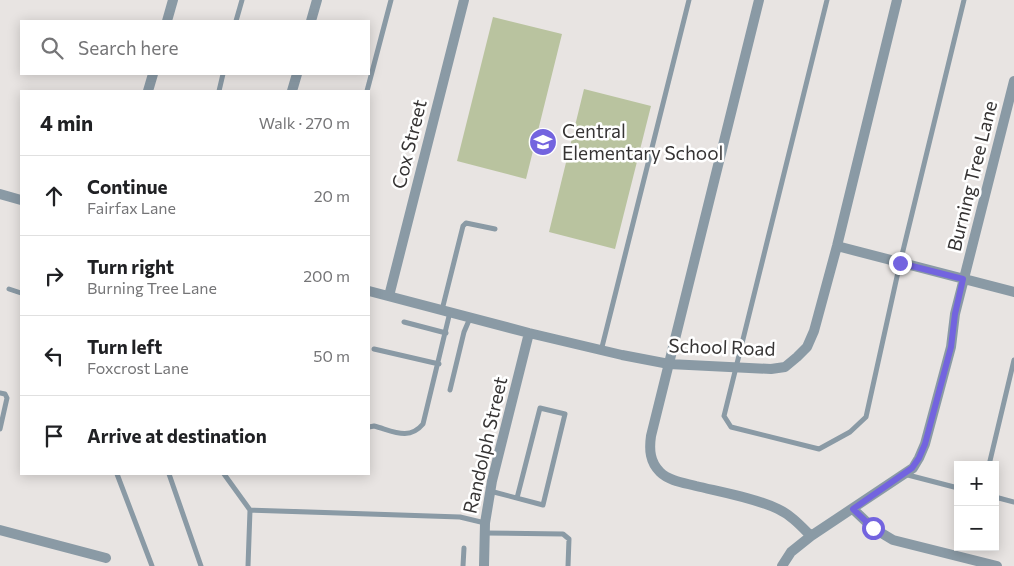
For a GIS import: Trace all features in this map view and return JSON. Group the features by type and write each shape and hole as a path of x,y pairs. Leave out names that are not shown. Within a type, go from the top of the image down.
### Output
{"street":[{"path":"167,20 173,0"},
{"path":"311,20 317,0"},
{"name":"Cox Street","path":"389,296 464,0"},
{"path":"759,0 649,448 652,459 661,473 672,479 778,509 793,518 811,536"},
{"name":"School Road","path":"370,291 529,333 669,364 771,369 785,367 807,347 814,331 837,246 897,0"},
{"path":"148,90 153,75"},
{"path":"292,90 297,75"},
{"name":"Burning Tree Lane","path":"782,566 791,552 811,536 904,474 912,468 919,458 925,444 951,347 955,314 963,279 1014,80"},
{"path":"0,194 20,200"},
{"path":"837,246 1014,292"},
{"name":"Randolph Street","path":"484,566 484,528 490,491 529,333"},
{"path":"853,509 873,528 894,540 997,566"},
{"path":"0,530 106,558"}],"lane":[{"path":"236,20 242,0"},
{"path":"367,90 391,0"},
{"path":"601,350 689,0"},
{"path":"827,0 724,416 731,427 818,449 850,432 866,417 900,263 964,0"},
{"path":"219,90 223,75"},
{"path":"370,426 409,435 418,430 423,424 446,333 446,311 463,226 466,223 495,229"},
{"path":"9,290 20,293"},
{"path":"450,390 464,332 470,318"},
{"path":"404,322 446,333"},
{"path":"374,349 439,364"},
{"path":"990,461 1014,360"},
{"path":"0,429 7,402 7,398 2,393"},
{"path":"490,491 542,505 565,414 540,408 517,498"},
{"path":"904,474 954,487"},
{"path":"117,475 152,566"},
{"path":"169,475 201,566"},
{"path":"225,475 250,510 248,566"},
{"path":"999,498 1014,502"},
{"path":"250,510 460,516 484,528 563,534 569,539 568,566"},
{"path":"463,566 464,548"}],"green space":[{"path":"493,17 562,34 526,179 457,161"},
{"path":"584,89 651,106 615,249 549,232"}],"place":[{"name":"Central Elementary School","path":"543,142"}],"route":[{"path":"873,528 853,509 912,468 919,458 925,444 951,347 955,314 963,279 900,263"}]}
